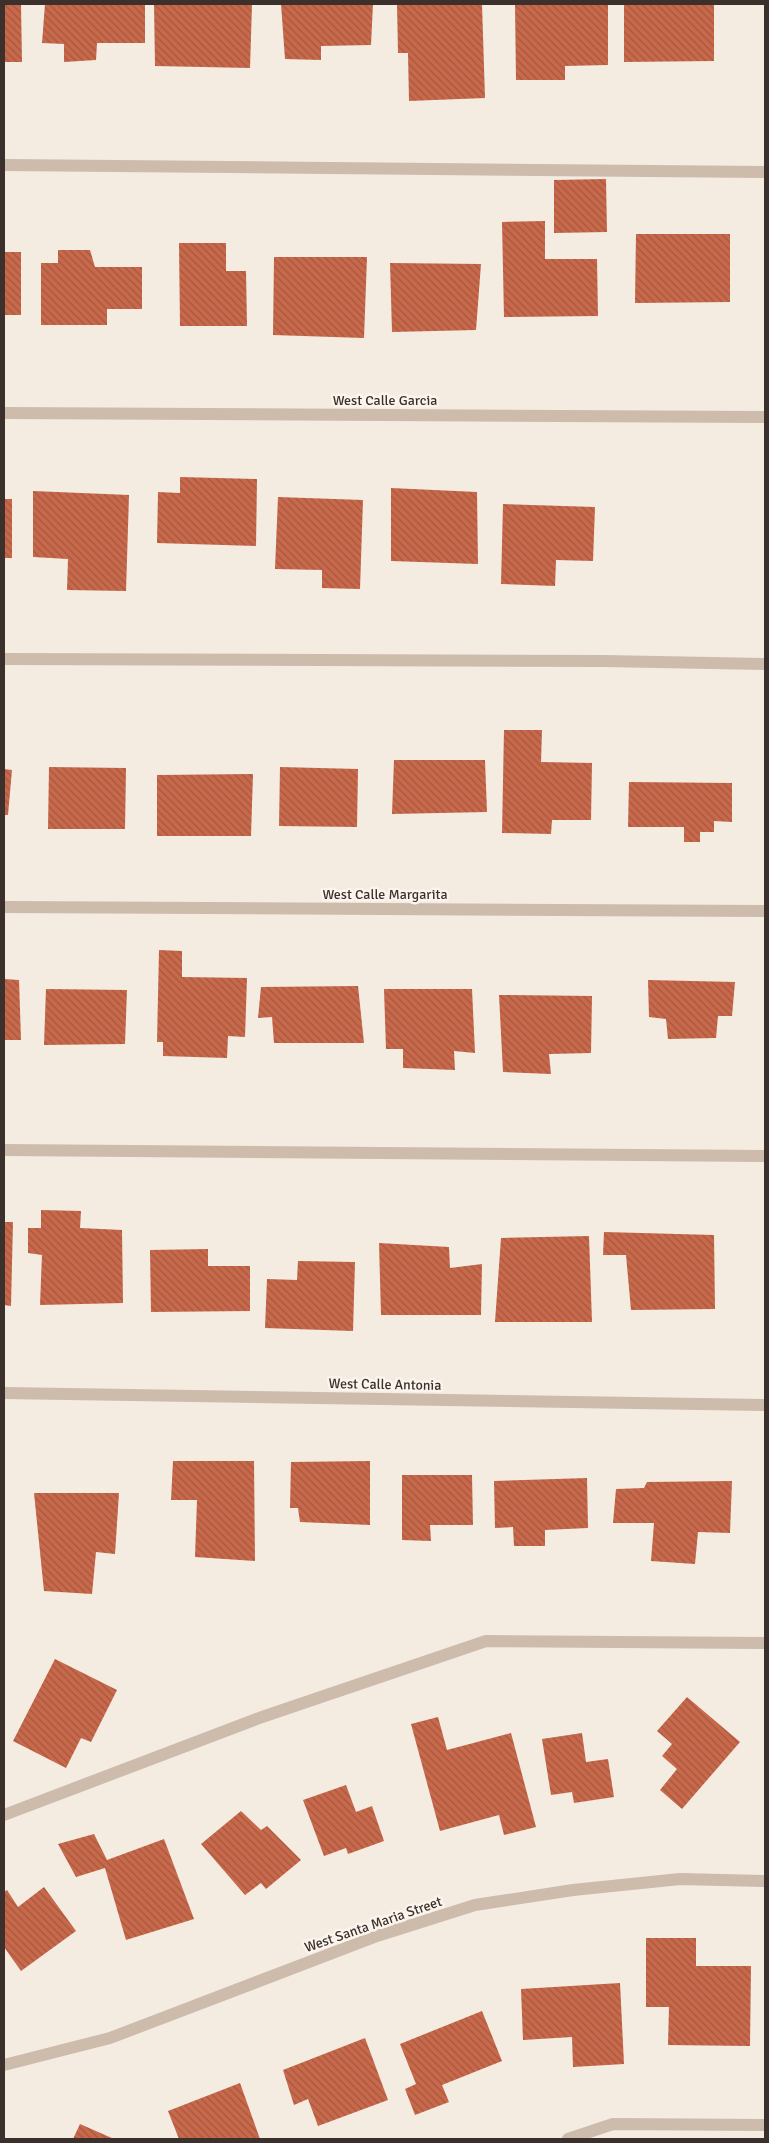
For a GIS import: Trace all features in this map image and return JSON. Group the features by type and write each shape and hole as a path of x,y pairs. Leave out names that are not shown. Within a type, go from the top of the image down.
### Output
{"street":[{"path":"4,165 765,172"},
{"name":"West Calle Garcia","path":"4,413 765,417"},
{"path":"4,659 604,661 765,664"},
{"name":"West Calle Margarita","path":"4,907 765,911"},
{"path":"4,1150 765,1156"},
{"name":"West Calle Antonia","path":"4,1392 765,1405"},
{"path":"4,1815 262,1717 486,1641 765,1643"},
{"name":"West Santa Maria Street","path":"4,2065 110,2038 377,1936 474,1905 574,1890 680,1879 765,1881"},
{"path":"568,2139 613,2124 765,2125"}],"building":[{"path":"45,4 145,4 145,43 97,43 96,60 64,62 64,44 42,43"},
{"path":"154,4 252,5 250,68 155,66"},
{"path":"281,4 373,4 371,45 321,46 321,60 285,59"},
{"path":"397,4 482,4 485,98 409,101 408,53 398,53"},
{"path":"515,4 608,4 608,65 565,66 565,80 516,80"},
{"path":"624,4 714,4 714,61 624,62"},
{"path":"4,5 21,5 22,62 4,62"},
{"path":"606,179 607,232 554,233 554,180"},
{"path":"545,221 545,259 597,259 598,316 504,317 502,222"},
{"path":"636,234 730,234 730,302 635,303"},
{"path":"179,243 226,243 226,271 246,271 247,326 180,326"},
{"path":"58,250 90,250 95,267 142,267 142,309 107,309 107,325 41,325 41,263 58,263"},
{"path":"4,252 21,252 21,315 4,315"},
{"path":"274,257 367,257 364,338 273,335"},
{"path":"390,263 481,264 476,330 392,332"},
{"path":"180,477 257,479 256,546 157,543 158,492 180,493"},
{"path":"391,488 477,492 478,564 391,561"},
{"path":"33,491 129,495 126,591 67,590 68,559 33,557"},
{"path":"278,497 363,500 360,589 322,588 322,570 275,569"},
{"path":"4,499 12,499 12,558 4,558"},
{"path":"503,504 595,507 593,561 556,560 555,586 501,584"},
{"path":"504,730 542,730 541,762 592,763 591,820 552,820 551,834 502,833"},
{"path":"394,760 485,760 487,812 392,814"},
{"path":"49,767 126,768 125,829 48,829"},
{"path":"280,767 358,769 357,827 279,826"},
{"path":"4,769 12,770 8,815 4,815"},
{"path":"253,774 251,836 157,836 157,775"},
{"path":"629,782 732,783 732,822 714,821 714,832 700,832 700,842 684,842 684,827 628,827"},
{"path":"159,950 182,951 182,977 247,978 245,1037 228,1036 227,1058 163,1056 163,1042 157,1042"},
{"path":"4,979 19,980 21,1040 4,1040"},
{"path":"648,980 735,982 732,1016 718,1016 716,1038 668,1039 666,1019 649,1017"},
{"path":"358,986 364,1043 274,1043 272,1017 258,1018 261,987"},
{"path":"46,989 127,990 125,1044 44,1045"},
{"path":"384,989 472,989 475,1053 454,1051 455,1070 403,1068 403,1049 386,1049"},
{"path":"499,995 592,996 591,1053 549,1054 551,1074 503,1072"},
{"path":"41,1210 81,1211 80,1228 122,1230 123,1303 40,1305 42,1255 28,1253 28,1228 41,1228"},
{"path":"4,1222 13,1222 11,1306 4,1305"},
{"path":"604,1232 714,1235 715,1309 631,1310 626,1255 603,1255"},
{"path":"589,1236 592,1322 495,1322 501,1238"},
{"path":"379,1243 449,1247 450,1268 482,1264 481,1315 381,1315"},
{"path":"208,1249 208,1266 250,1266 250,1311 151,1312 150,1250"},
{"path":"298,1261 355,1262 353,1331 265,1328 267,1279 297,1280"},
{"path":"173,1461 254,1461 255,1561 195,1557 197,1500 171,1500"},
{"path":"370,1461 370,1525 300,1522 298,1508 290,1508 291,1462"},
{"path":"402,1475 472,1475 473,1525 430,1525 431,1541 402,1540"},
{"path":"587,1478 588,1528 545,1530 545,1546 514,1546 513,1527 495,1528 494,1481"},
{"path":"732,1481 730,1533 698,1532 695,1564 651,1561 654,1523 613,1523 616,1489 644,1488 647,1482"},
{"path":"34,1493 119,1493 115,1554 96,1552 92,1594 44,1591"},
{"path":"55,1659 117,1690 91,1742 81,1738 66,1768 13,1741"},
{"path":"687,1697 740,1742 682,1809 660,1790 677,1769 662,1756 672,1744 657,1731"},
{"path":"438,1717 447,1750 511,1733 536,1827 504,1835 499,1815 440,1831 411,1724"},
{"path":"582,1733 586,1762 608,1759 614,1797 574,1803 572,1792 551,1795 542,1739"},
{"path":"346,1785 356,1812 372,1806 384,1841 348,1854 346,1848 324,1856 303,1800"},
{"path":"241,1811 261,1830 267,1826 301,1860 266,1889 261,1883 245,1895 201,1844"},
{"path":"94,1834 107,1860 164,1839 194,1919 126,1940 105,1868 76,1877 58,1844"},
{"path":"44,1887 76,1931 21,1971 4,1947 4,1892 7,1890 18,1907"},
{"path":"646,1938 696,1938 696,1966 751,1966 750,2046 668,2045 669,2007 646,2007"},
{"path":"620,1983 624,2064 573,2067 572,2037 523,2040 521,1989"},
{"path":"482,2011 502,2061 442,2085 449,2102 415,2115 405,2089 416,2084 400,2044"},
{"path":"365,2038 388,2100 318,2126 308,2099 294,2105 283,2070"},
{"path":"240,2083 260,2139 179,2139 168,2111"},
{"path":"80,2124 114,2139 73,2139"}]}
